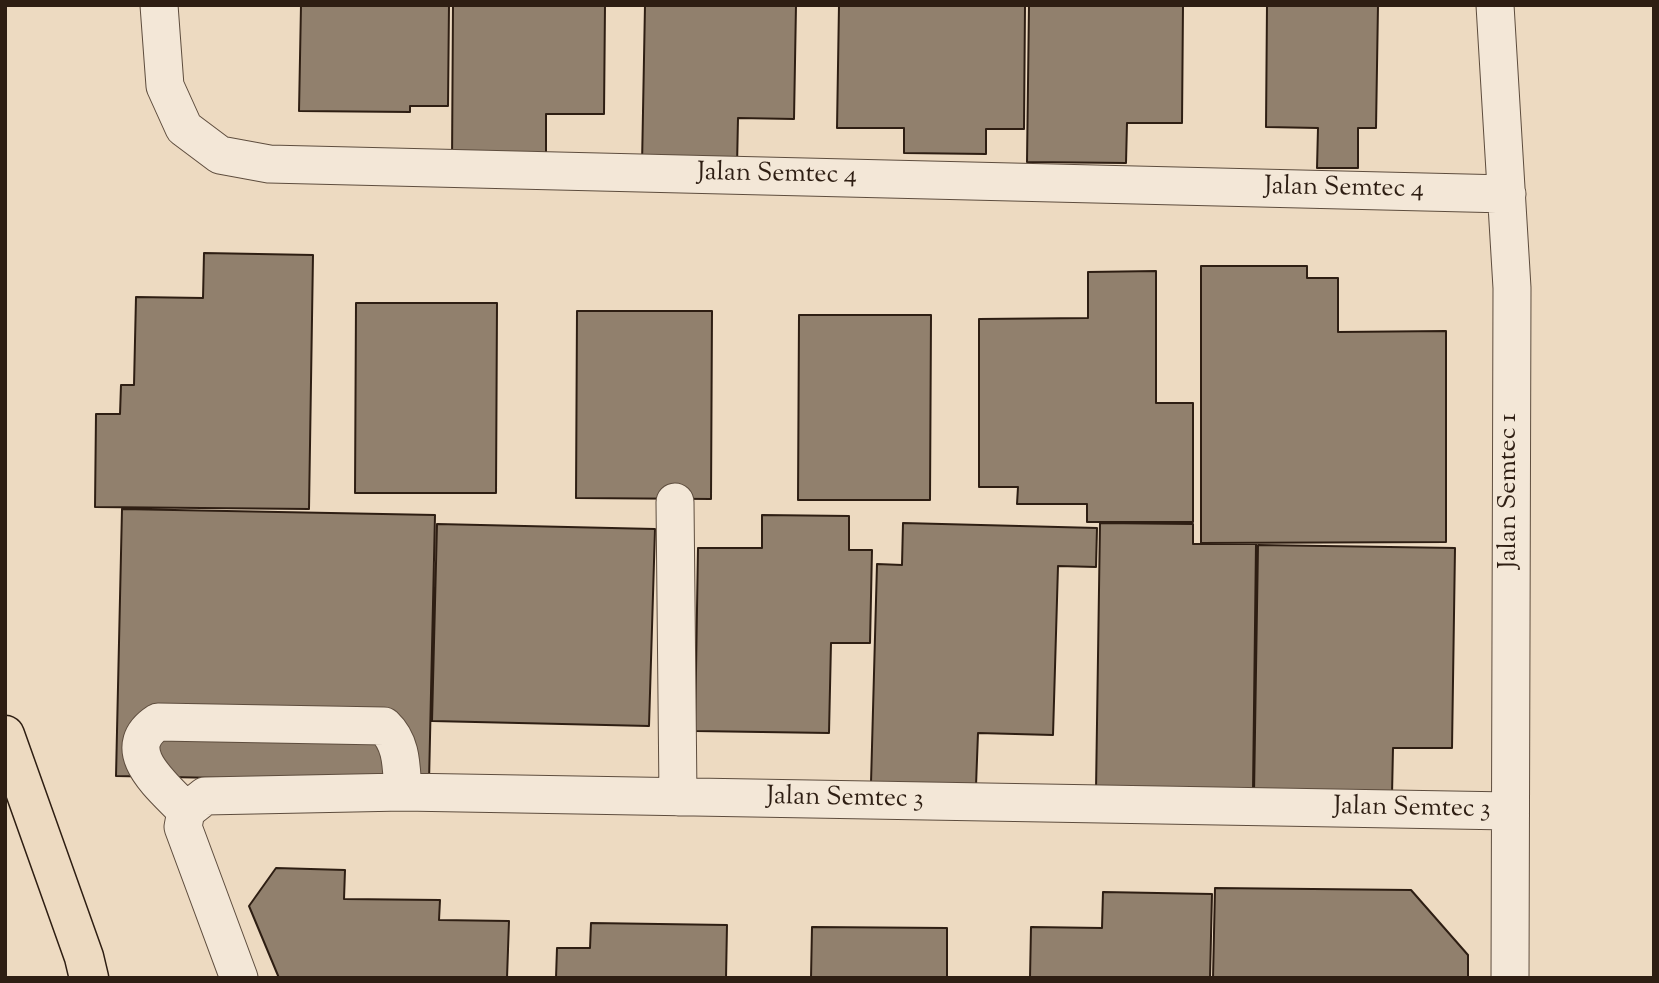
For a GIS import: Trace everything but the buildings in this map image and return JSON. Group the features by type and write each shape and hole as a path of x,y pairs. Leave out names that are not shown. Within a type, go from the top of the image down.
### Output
{"highway":[{"path":"5,735 85,957 89,978"},
{"path":"5,808 72,978"}],"street":[{"name":"Jalan Semtec 4","path":"159,5 165,86 184,128 220,155 269,164 1507,194"},
{"name":"Jalan Semtec 1","path":"1495,5 1512,288 1510,978"},
{"path":"675,502 678,797"},
{"path":"239,978 183,827 186,811 147,770 139,750 146,730 158,722 384,726 393,734 399,749 403,792"},
{"name":"Jalan Semtec 3","path":"186,811 205,796 403,792 1510,811"}]}
